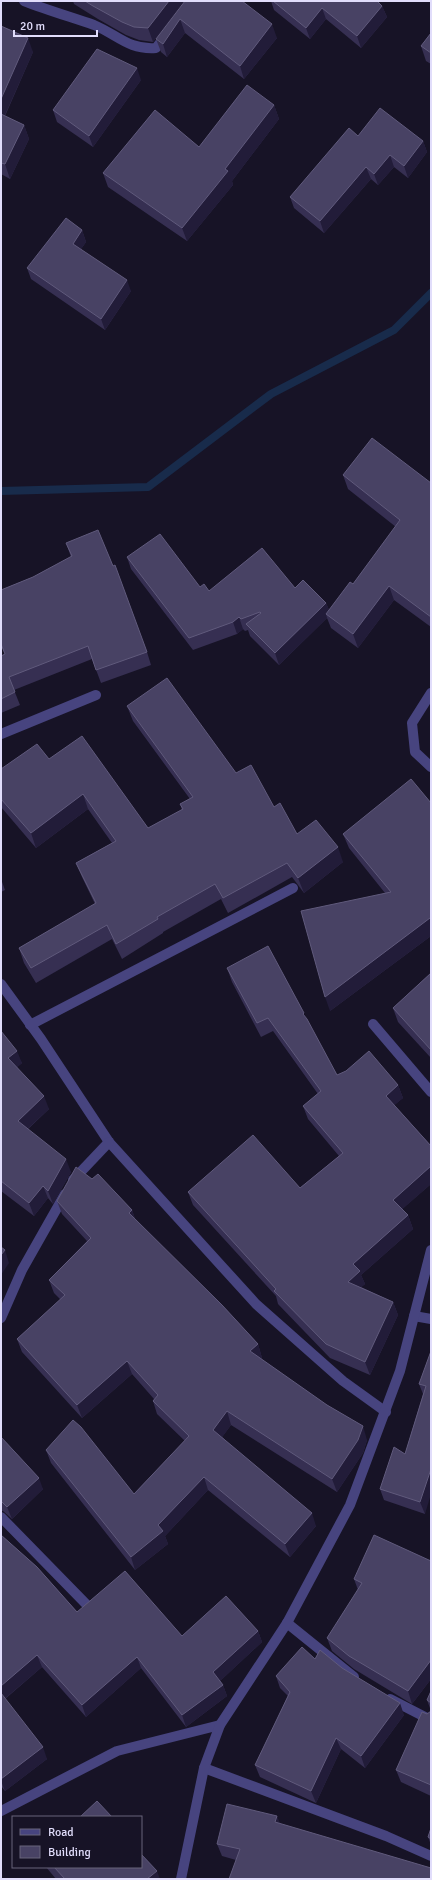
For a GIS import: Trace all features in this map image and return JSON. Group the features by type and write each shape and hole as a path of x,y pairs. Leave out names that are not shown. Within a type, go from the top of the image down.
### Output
{"street":[{"path":"24,1 96,26 127,43 142,49 156,48 174,24"},
{"path":"431,693 412,723 415,752 431,766"},
{"path":"1,734 96,695"},
{"path":"30,1025 293,888"},
{"path":"1,984 109,1142 256,1304 343,1381 386,1412"},
{"path":"373,1024 431,1092"},
{"path":"1,1318 22,1270 76,1176 109,1142"},
{"path":"181,1879 204,1768 220,1725 287,1623 350,1506 386,1412 400,1370 431,1250"},
{"path":"414,1316 431,1319"},
{"path":"1,1517 87,1605"},
{"path":"287,1623 350,1674 363,1682"},
{"path":"383,1694 403,1707 431,1720"},
{"path":"1,1811 118,1751 220,1725"},
{"path":"204,1768 386,1836 431,1856"}],"building":[{"path":"85,1 169,1 148,28 134,27 122,22"},
{"path":"185,1 242,1 272,24 240,66 180,19 163,44 156,39"},
{"path":"273,1 377,1 382,6 357,36 322,8 306,28"},
{"path":"1,26 28,38 1,99"},
{"path":"431,33 431,53 421,46"},
{"path":"97,49 137,68 89,136 53,110"},
{"path":"247,85 274,105 225,169 228,171 182,228 103,173 155,110 199,147"},
{"path":"380,108 423,141 404,166 390,155 374,174 366,167 320,221 290,197 349,128 358,136"},
{"path":"1,114 24,125 5,164 1,163"},
{"path":"66,218 82,230 73,244 127,280 101,319 27,268"},
{"path":"372,438 431,483 431,617 389,586 353,634 326,614 350,582 353,584 400,520 343,475"},
{"path":"98,530 113,566 115,565 147,652 96,670 88,646 9,677 15,692 1,699 1,656 5,654 1,644 1,590 33,577 72,556 66,543"},
{"path":"160,534 200,587 204,584 209,591 262,548 295,588 303,580 326,603 275,653 246,624 261,613 260,612 241,619 239,617 233,622 189,638 127,557"},
{"path":"167,678 236,773 251,765 274,807 280,803 297,834 316,820 338,847 298,878 287,863 223,898 215,884 157,917 158,919 116,944 107,925 31,968 19,948 96,903 76,863 116,841 83,794 31,833 1,799 1,769 37,744 49,759 82,736 148,828 183,809 180,804 193,797 127,706"},
{"path":"411,779 431,803 431,919 430,918 325,997 301,911 391,892 343,834"},
{"path":"268,946 304,1013 303,1014 337,1075 346,1071 369,1051 398,1085 386,1096 431,1146 431,1166 393,1200 408,1215 353,1264 360,1271 348,1282 393,1302 365,1362 326,1344 274,1291 276,1289 188,1192 253,1135 300,1188 343,1153 303,1106 321,1091 268,1018 257,1023 227,968"},
{"path":"431,973 431,1050 393,1008"},
{"path":"1,1031 17,1051 8,1058 44,1096 18,1121 66,1159 48,1191 43,1186 29,1203 1,1181"},
{"path":"76,1167 92,1179 98,1174 132,1210 129,1213 222,1305 258,1344 250,1351 327,1405 363,1426 358,1440 332,1479 227,1411 213,1430 312,1513 285,1544 204,1477 158,1525 163,1531 131,1557 46,1450 73,1420 81,1427 134,1494 189,1436 153,1401 158,1395 127,1361 77,1405 17,1339 65,1295 49,1280 91,1238 57,1201"},
{"path":"1,1247 5,1250 1,1255"},
{"path":"431,1351 431,1469 420,1502 380,1489 394,1447 405,1454 426,1386 419,1384"},
{"path":"1,1437 39,1478 7,1507 1,1501"},
{"path":"1,1535 37,1567 77,1612 125,1571 182,1636 226,1596 258,1631 213,1672 223,1685 182,1715 137,1657 82,1705 37,1655 1,1686"},
{"path":"374,1535 431,1561 431,1660 408,1691 349,1656 327,1638 362,1583 354,1579"},
{"path":"302,1647 315,1659 320,1650 342,1668 400,1703 361,1756 336,1738 311,1791 255,1765 290,1692 276,1676"},
{"path":"431,1691 431,1703 427,1700"},
{"path":"1,1693 43,1747 1,1779"},
{"path":"431,1711 431,1785 396,1770 422,1712 427,1714"},
{"path":"97,1801 111,1816 81,1816"},
{"path":"227,1804 277,1816 275,1822 431,1868 431,1879 229,1879 240,1849 217,1844"},
{"path":"431,1828 431,1839 428,1837"},
{"path":"142,1855 157,1871 147,1879 65,1879 55,1868 142,1868"}],"waterway":[{"path":"1,491 148,487 271,394 394,330 431,293"}]}
